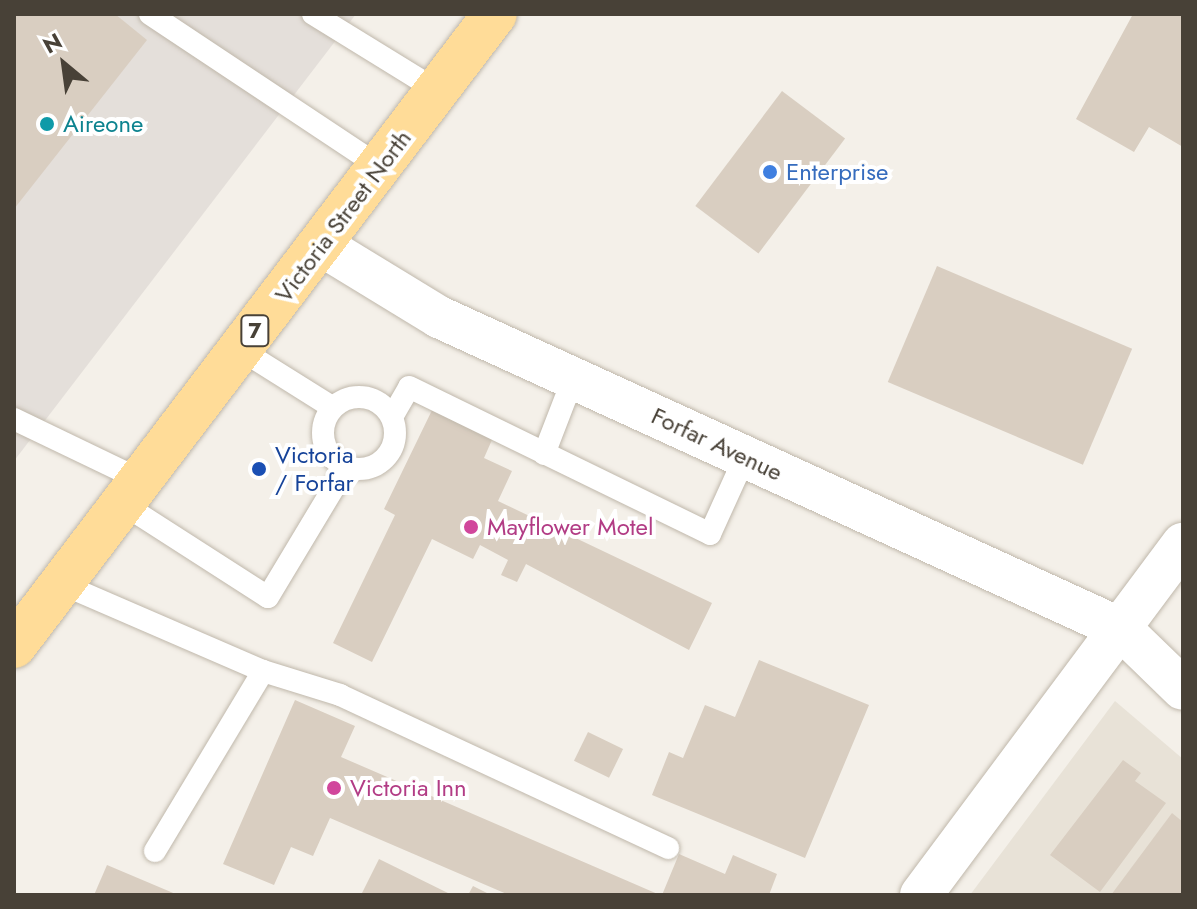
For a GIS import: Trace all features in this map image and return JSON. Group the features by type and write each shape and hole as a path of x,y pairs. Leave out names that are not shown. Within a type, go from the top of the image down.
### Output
{"main road":[{"name":"Victoria Street North","path":"14,646 495,14"}],"street":[{"name":"Forfar Avenue","path":"321,245 439,317 1121,629 1183,689"},
{"path":"921,895 1183,544"}],"lane":[{"path":"150,14 380,167"},
{"path":"313,14 438,91"},
{"path":"241,350 332,407 365,397 392,417"},
{"path":"544,454 573,379"},
{"path":"14,419 132,492 268,597 346,467 382,461 394,440 392,417 409,387 710,534 745,457"},
{"path":"332,407 323,441 346,467"},
{"path":"62,584 263,671 340,695 668,848"},
{"path":"155,851 263,671"}],"shaded area":[{"path":"14,14 356,14 14,461"},
{"path":"1115,701 1183,759 1183,895 970,895"}],"building":[{"name":"Aireone","path":"14,14 115,14 147,40 14,209"},
{"path":"1133,14 1183,14 1183,147 1149,127 1134,152 1076,119"},
{"name":"Enterprise","path":"782,91 845,139 758,254 695,206"},
{"path":"937,266 1132,349 1083,465 888,382"},
{"name":"Mayflower Motel","path":"435,404 495,433 484,458 512,471 498,501 712,603 689,650 526,564 517,582 501,575 508,560 480,545 473,559 432,539 372,662 333,643 395,515 384,509"},
{"path":"759,660 869,705 805,858 652,795 669,752 683,758 705,705 735,717"},
{"name":"Victoria Inn","path":"295,700 355,726 341,757 660,895 509,895 330,818 313,856 291,847 274,885 223,864"},
{"path":"588,732 623,749 609,778 574,761"},
{"path":"1123,760 1141,773 1135,781 1166,803 1100,892 1050,855"},
{"path":"1172,813 1183,822 1183,895 1111,895"},
{"path":"679,854 725,874 733,855 777,874 769,895 662,895"},
{"path":"379,859 452,895 361,895"},
{"path":"107,865 178,895 94,895"},
{"path":"473,886 491,895 468,895"}],"place":[{"name":"Aireone","path":"47,124"},
{"name":"Enterprise","path":"770,172"},
{"name":"Victoria / Forfar","path":"259,469"},
{"name":"Mayflower Motel","path":"471,527"},
{"name":"Victoria Inn","path":"334,788"}]}
